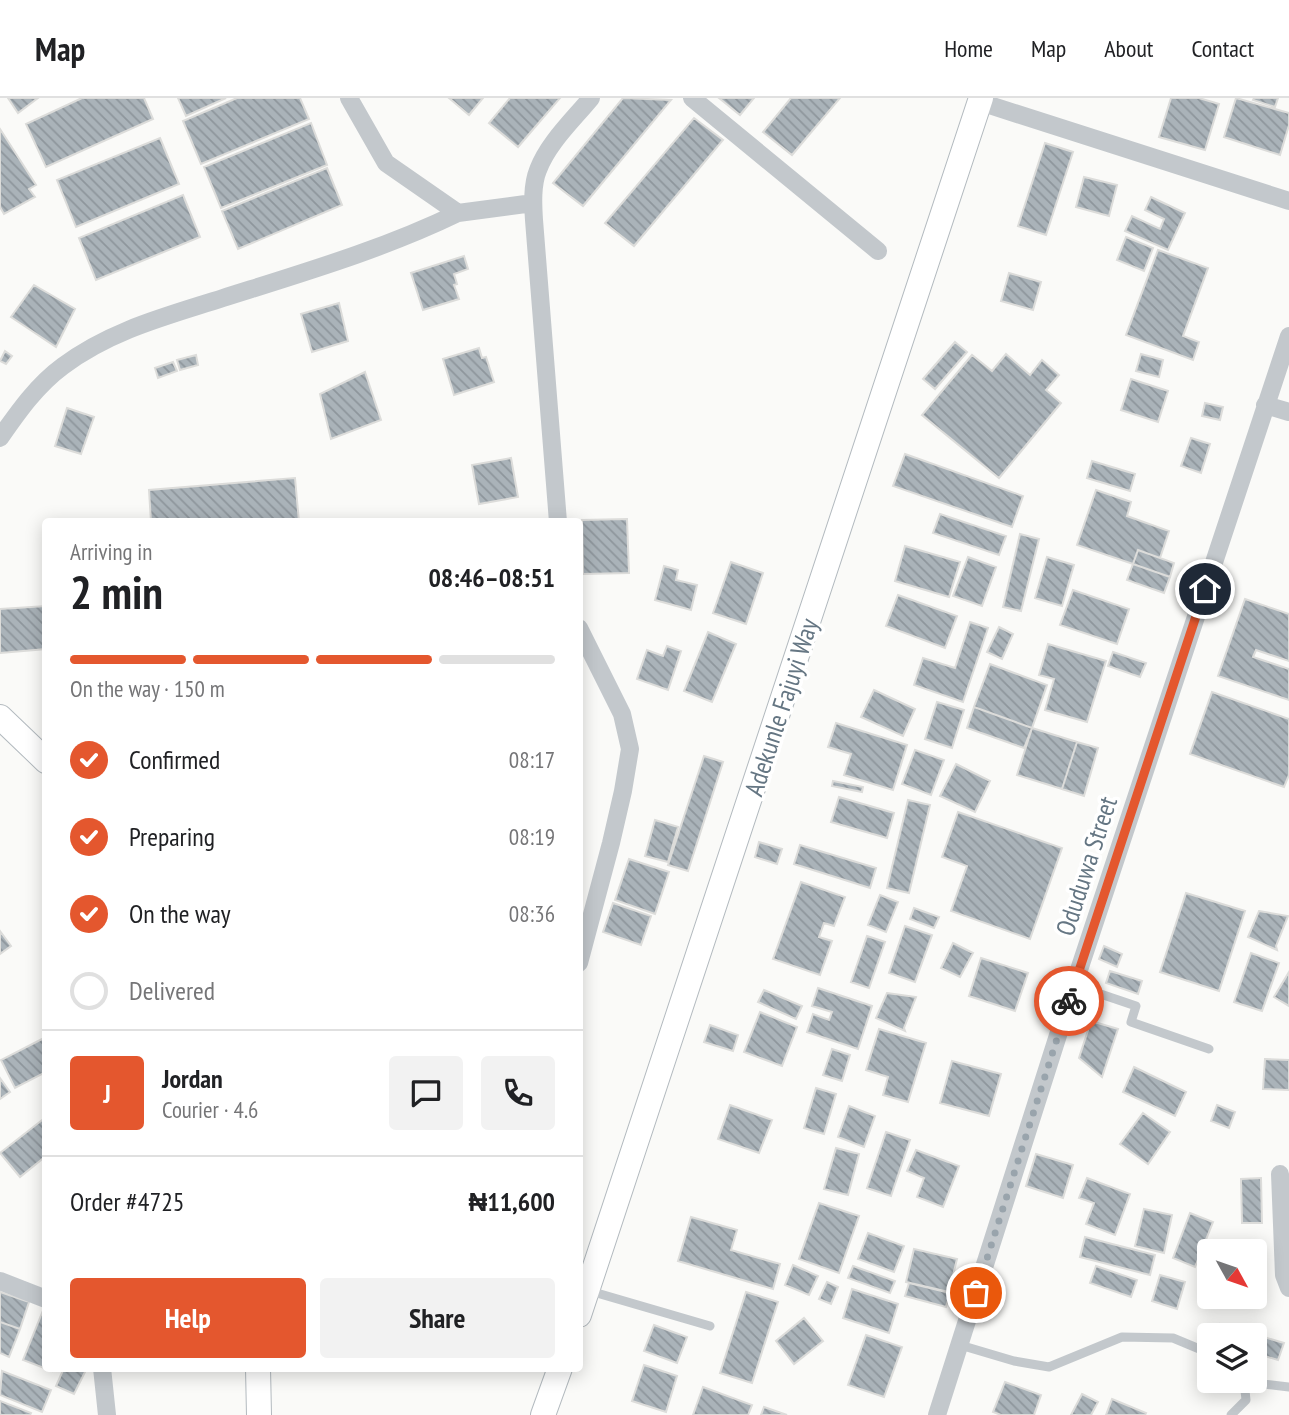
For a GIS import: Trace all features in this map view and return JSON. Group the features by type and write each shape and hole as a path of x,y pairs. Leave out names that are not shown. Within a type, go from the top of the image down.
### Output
{"street":[{"path":"349,98 387,163 458,213"},
{"path":"558,518 533,203 537,170 548,151 591,98"},
{"path":"692,98 878,251"},
{"path":"981,100 1289,201"},
{"name":"Adekunle Fajuyi Way","path":"583,1304 981,100"},
{"path":"0,438 30,396 60,368 96,344 132,327 417,233 458,213 533,203"},
{"name":"Oduduwa Street","path":"937,1415 1074,985 1289,336"},
{"path":"1265,405 1289,412"},
{"path":"583,636 622,714 629,749 611,843 583,948"},
{"path":"0,717 42,757"},
{"path":"1280,1174 1284,1275 1289,1287"},
{"path":"0,1281 42,1297"},
{"path":"102,1372 107,1415"},
{"path":"258,1372 259,1415"},
{"path":"543,1415 559,1372"}],"lane":[{"path":"1074,985 1136,1006 1131,1022 1209,1049"},
{"path":"588,1290 710,1326"},
{"path":"960,1345 1014,1361 1049,1367 1122,1336 1173,1338 1197,1348"},
{"path":"1267,1384 1289,1387"},
{"path":"1231,1415 1246,1400 1246,1393"}],"building":[{"path":"8,98 38,98 18,113"},
{"path":"82,98 144,98 153,119 46,167 26,124"},
{"path":"178,98 226,98 186,116"},
{"path":"237,98 300,98 309,119 201,164 183,121"},
{"path":"449,98 483,98 469,115"},
{"path":"510,98 560,98 518,147 489,123"},
{"path":"623,98 671,100 583,206 553,183"},
{"path":"719,98 754,98 740,115"},
{"path":"791,98 840,98 792,155 763,132"},
{"path":"1171,98 1199,98 1219,104 1205,150 1159,137"},
{"path":"1236,98 1289,113 1289,125 1280,155 1224,137"},
{"path":"1278,98 1275,107 1253,100"},
{"path":"694,118 723,140 634,246 605,223"},
{"path":"311,123 327,165 221,208 204,167"},
{"path":"0,129 36,185 29,189 35,197 4,214 0,207"},
{"path":"160,138 179,184 76,227 57,180"},
{"path":"1045,143 1073,152 1046,235 1018,226"},
{"path":"327,168 342,205 238,249 222,211"},
{"path":"1084,177 1117,185 1109,216 1076,207"},
{"path":"183,195 200,237 96,280 79,238"},
{"path":"1151,197 1185,213 1168,250 1125,231 1132,216 1160,229 1164,219 1145,210"},
{"path":"1126,237 1153,248 1144,271 1117,260"},
{"path":"1158,250 1208,268 1183,336 1199,342 1193,360 1126,335"},
{"path":"464,256 468,269 454,274 457,284 454,285 459,299 423,310 411,273"},
{"path":"1009,273 1041,282 1033,310 1001,301"},
{"path":"34,285 75,309 56,347 11,317"},
{"path":"339,303 348,341 312,352 301,314"},
{"path":"955,342 967,352 935,389 923,379"},
{"path":"479,348 482,358 486,357 494,382 454,395 443,359"},
{"path":"5,351 12,356 6,364 0,361"},
{"path":"1006,354 1030,375 1042,360 1059,375 1046,390 1061,403 999,478 922,415 972,355 992,371"},
{"path":"1141,354 1163,360 1159,377 1136,371"},
{"path":"196,355 198,365 180,370 177,360"},
{"path":"173,362 177,371 158,378 155,368"},
{"path":"365,372 381,420 331,439 320,394"},
{"path":"1131,379 1168,391 1158,422 1121,410"},
{"path":"1205,403 1223,407 1220,420 1202,416"},
{"path":"67,408 94,417 81,454 55,446"},
{"path":"1191,438 1210,444 1201,473 1181,466"},
{"path":"905,454 1023,496 1012,527 893,486"},
{"path":"511,458 518,497 479,504 472,465"},
{"path":"1092,461 1135,474 1130,491 1087,478"},
{"path":"295,478 299,518 151,518 149,490"},
{"path":"1096,490 1131,502 1127,516 1169,531 1160,558 1138,550 1133,564 1077,545"},
{"path":"940,514 1006,536 999,555 933,533"},
{"path":"627,519 629,573 583,574 583,520"},
{"path":"1020,534 1039,539 1021,611 1003,607"},
{"path":"905,546 960,562 949,597 895,581"},
{"path":"1138,550 1174,563 1170,577 1133,564"},
{"path":"968,557 996,567 982,606 953,596"},
{"path":"1047,557 1074,565 1062,606 1035,598"},
{"path":"731,562 763,573 746,624 713,613"},
{"path":"1133,564 1170,577 1164,593 1127,580"},
{"path":"664,566 678,570 676,580 697,585 691,610 655,600"},
{"path":"1073,590 1129,609 1117,644 1060,625"},
{"path":"898,595 957,616 945,648 886,626"},
{"path":"1245,599 1289,614 1289,661 1256,650 1253,657 1289,669 1289,700 1218,676"},
{"path":"42,606 42,649 0,653 0,609"},
{"path":"970,622 988,628 963,702 914,685 923,658 955,668"},
{"path":"999,627 1013,634 1002,659 987,652"},
{"path":"708,632 736,644 712,702 684,691"},
{"path":"1048,644 1106,661 1087,722 1045,710 1054,679 1039,675"},
{"path":"667,646 681,651 668,690 637,679 647,650 663,656"},
{"path":"1113,652 1146,663 1140,677 1108,666"},
{"path":"990,664 1047,685 1032,728 974,707"},
{"path":"874,690 915,709 903,736 861,717"},
{"path":"1212,692 1289,719 1289,775 1284,787 1190,754"},
{"path":"937,702 964,710 952,748 925,739"},
{"path":"974,707 1032,728 1024,748 967,728"},
{"path":"836,723 907,745 893,790 844,775 851,754 828,747"},
{"path":"1032,728 1077,742 1062,789 1017,775"},
{"path":"1077,742 1098,748 1084,796 1062,789"},
{"path":"915,750 944,760 931,795 902,784"},
{"path":"704,756 723,762 688,871 668,865"},
{"path":"956,764 990,781 975,812 940,796"},
{"path":"833,781 863,787 862,792 832,786"},
{"path":"839,797 894,813 887,838 831,822"},
{"path":"908,800 930,805 909,893 887,888"},
{"path":"958,812 1062,848 1030,939 951,911 967,866 942,857"},
{"path":"655,820 678,827 668,862 645,856"},
{"path":"759,842 782,849 777,864 755,857"},
{"path":"800,845 876,868 870,888 794,864"},
{"path":"629,859 669,872 655,914 615,900"},
{"path":"801,882 845,897 834,926 824,923 819,937 832,941 820,975 773,959"},
{"path":"1186,893 1245,911 1219,991 1160,972"},
{"path":"880,895 898,902 886,932 868,925"},
{"path":"613,903 651,916 641,945 603,932"},
{"path":"914,908 939,917 934,928 910,919"},
{"path":"1259,911 1288,916 1276,946 1277,950 1248,937"},
{"path":"905,926 932,935 915,982 889,973"},
{"path":"0,931 11,946 0,954"},
{"path":"867,936 885,942 869,988 851,982"},
{"path":"953,943 973,953 960,977 941,968"},
{"path":"1104,946 1122,954 1117,967 1099,959"},
{"path":"1251,953 1279,963 1262,1011 1234,1002"},
{"path":"981,958 1028,973 1015,1011 969,996"},
{"path":"1110,971 1142,981 1138,994 1106,983"},
{"path":"1289,972 1289,1006 1274,997"},
{"path":"818,988 872,1006 858,1049 807,1032 813,1014 829,1020 832,1012 812,1006"},
{"path":"764,990 802,1006 796,1019 758,1002"},
{"path":"887,993 916,997 905,1031 876,1018"},
{"path":"760,1012 797,1027 782,1066 744,1052"},
{"path":"1091,1021 1118,1029 1102,1077 1079,1058"},
{"path":"710,1025 738,1035 733,1051 704,1042"},
{"path":"879,1029 926,1043 908,1102 883,1095 888,1077 866,1070"},
{"path":"42,1039 42,1074 15,1088 1,1060"},
{"path":"832,1049 850,1055 842,1081 823,1075"},
{"path":"1265,1059 1289,1060 1289,1090 1263,1089"},
{"path":"952,1061 1001,1074 989,1116 940,1103"},
{"path":"1134,1067 1186,1092 1175,1116 1123,1092"},
{"path":"0,1078 10,1092 0,1099"},
{"path":"816,1088 836,1094 824,1134 804,1128"},
{"path":"730,1105 772,1120 759,1153 718,1139"},
{"path":"1217,1105 1235,1112 1229,1128 1211,1121"},
{"path":"849,1106 875,1116 864,1147 838,1137"},
{"path":"1143,1113 1170,1132 1148,1164 1120,1144"},
{"path":"42,1120 42,1159 20,1177 0,1153"},
{"path":"886,1132 910,1140 891,1196 867,1188"},
{"path":"836,1148 859,1154 848,1195 824,1189"},
{"path":"916,1150 959,1166 943,1207 917,1197 924,1178 907,1171"},
{"path":"1036,1154 1073,1165 1063,1198 1026,1186"},
{"path":"1087,1178 1130,1194 1115,1235 1086,1224 1094,1203 1079,1198"},
{"path":"1261,1178 1262,1223 1242,1223 1241,1179"},
{"path":"819,1203 859,1216 839,1273 799,1259"},
{"path":"1144,1209 1172,1215 1164,1253 1135,1246"},
{"path":"1190,1213 1213,1222 1206,1239 1197,1239 1195,1267 1173,1258"},
{"path":"691,1217 737,1230 731,1250 780,1264 773,1289 678,1261"},
{"path":"868,1233 904,1246 894,1272 858,1259"},
{"path":"1085,1237 1155,1255 1150,1275 1080,1257"},
{"path":"914,1249 957,1259 949,1292 906,1282"},
{"path":"793,1265 818,1276 809,1295 785,1285"},
{"path":"853,1266 895,1281 890,1293 848,1278"},
{"path":"1096,1266 1137,1280 1131,1297 1090,1283"},
{"path":"1160,1275 1185,1282 1177,1309 1152,1301"},
{"path":"827,1282 838,1287 831,1304 819,1299"},
{"path":"909,1283 950,1293 946,1307 905,1296"},
{"path":"852,1289 898,1304 889,1333 843,1318"},
{"path":"0,1292 29,1302 20,1329 0,1322"},
{"path":"746,1292 778,1302 752,1383 720,1373"},
{"path":"42,1313 42,1367 23,1360"},
{"path":"804,1318 823,1341 794,1364 776,1341"},
{"path":"0,1322 20,1329 9,1357 0,1353"},
{"path":"654,1325 687,1337 677,1363 644,1351"},
{"path":"866,1335 902,1347 884,1397 848,1385"},
{"path":"1267,1338 1284,1343 1278,1360 1267,1357"},
{"path":"644,1365 677,1376 666,1412 632,1401"},
{"path":"2,1371 51,1390 42,1412 0,1395"},
{"path":"62,1372 85,1372 74,1394 56,1386"},
{"path":"1005,1382 1041,1395 1034,1415 1001,1415 993,1412"},
{"path":"703,1387 752,1405 748,1415 693,1415"},
{"path":"1082,1394 1098,1402 1091,1415 1071,1415"},
{"path":"1112,1399 1146,1413 1106,1415"},
{"path":"0,1401 31,1413 0,1415"},
{"path":"764,1407 787,1415 761,1415"}],"way so far":[{"path":"976,1293 1069,1001"}],"route":[{"path":"1069,1001 1205,589"}]}
